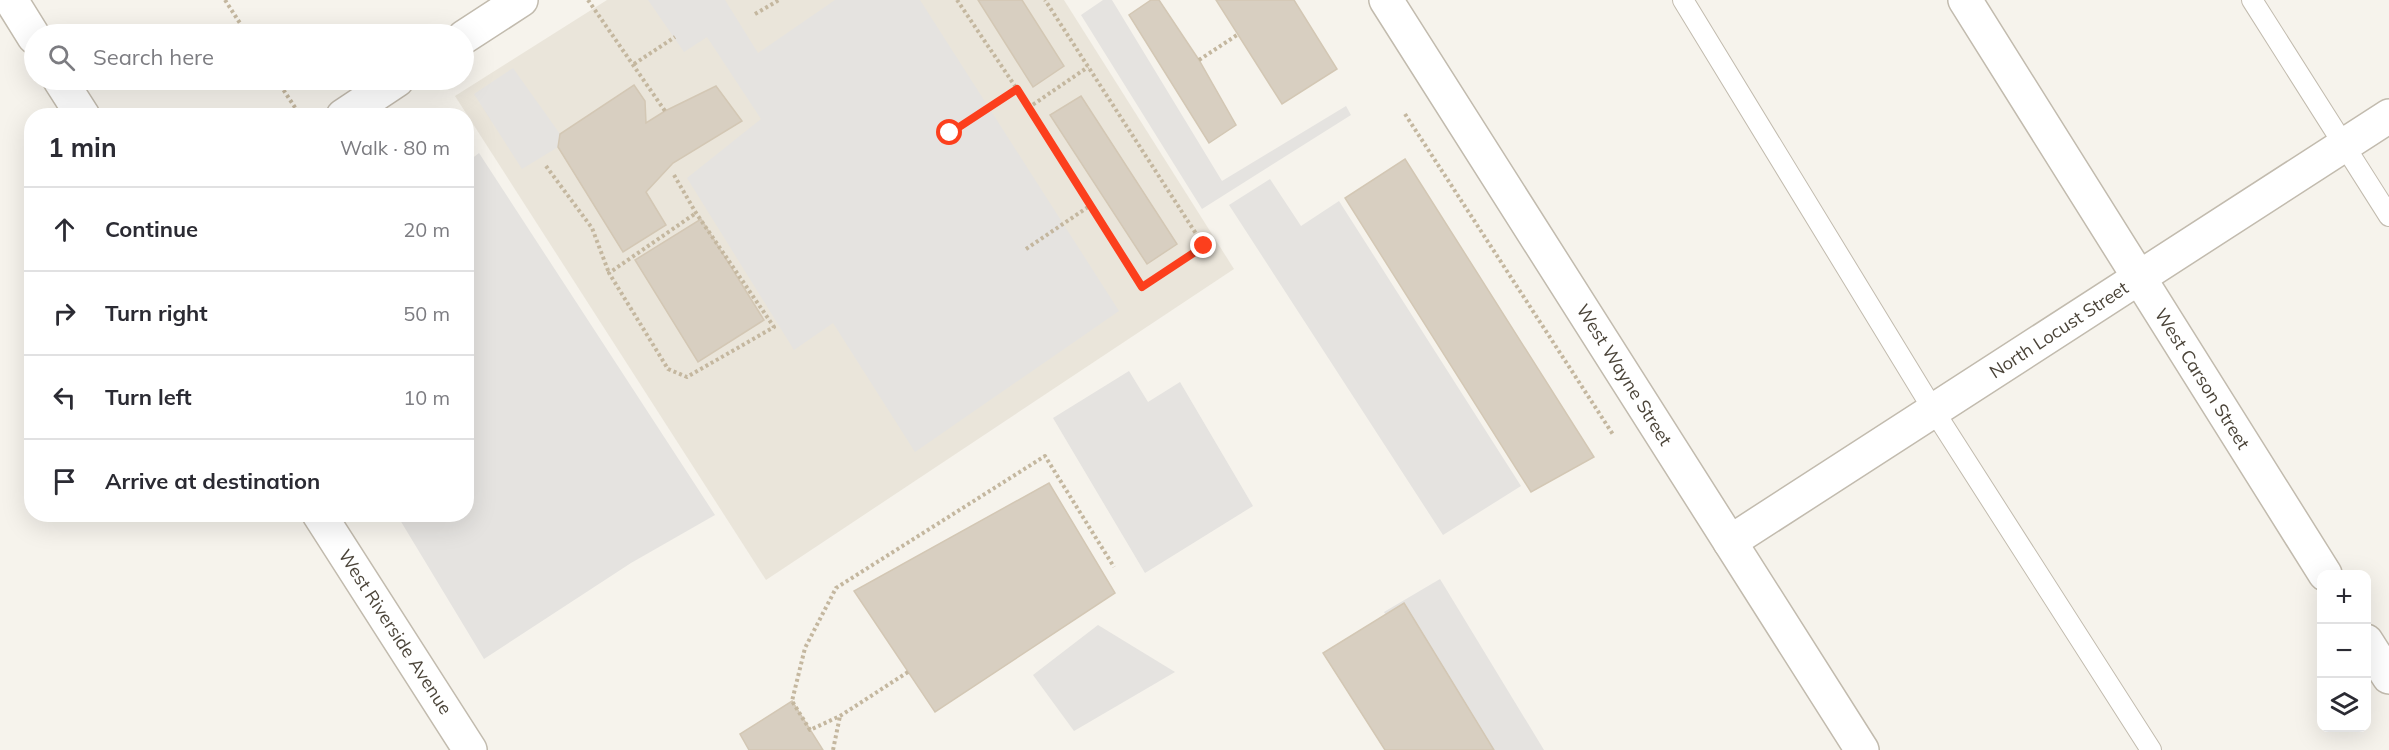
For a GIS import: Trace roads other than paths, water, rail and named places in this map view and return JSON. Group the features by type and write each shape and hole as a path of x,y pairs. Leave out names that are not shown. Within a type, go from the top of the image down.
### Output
{"street":[{"path":"11,0 26,24"},
{"path":"474,31 521,0"},
{"name":"West Wayne Street","path":"1386,0 1862,750"},
{"name":"West Carson Street","path":"1965,0 2322,570"},
{"path":"66,90 78,108"},
{"path":"355,108 383,90"},
{"name":"North Locust Street","path":"1730,543 2389,116"},
{"name":"West Riverside Avenue","path":"325,522 470,750"},
{"path":"2371,648 2389,677"}],"lane":[{"path":"1683,0 1934,411 2151,750"},
{"path":"2252,0 2389,216"}]}
